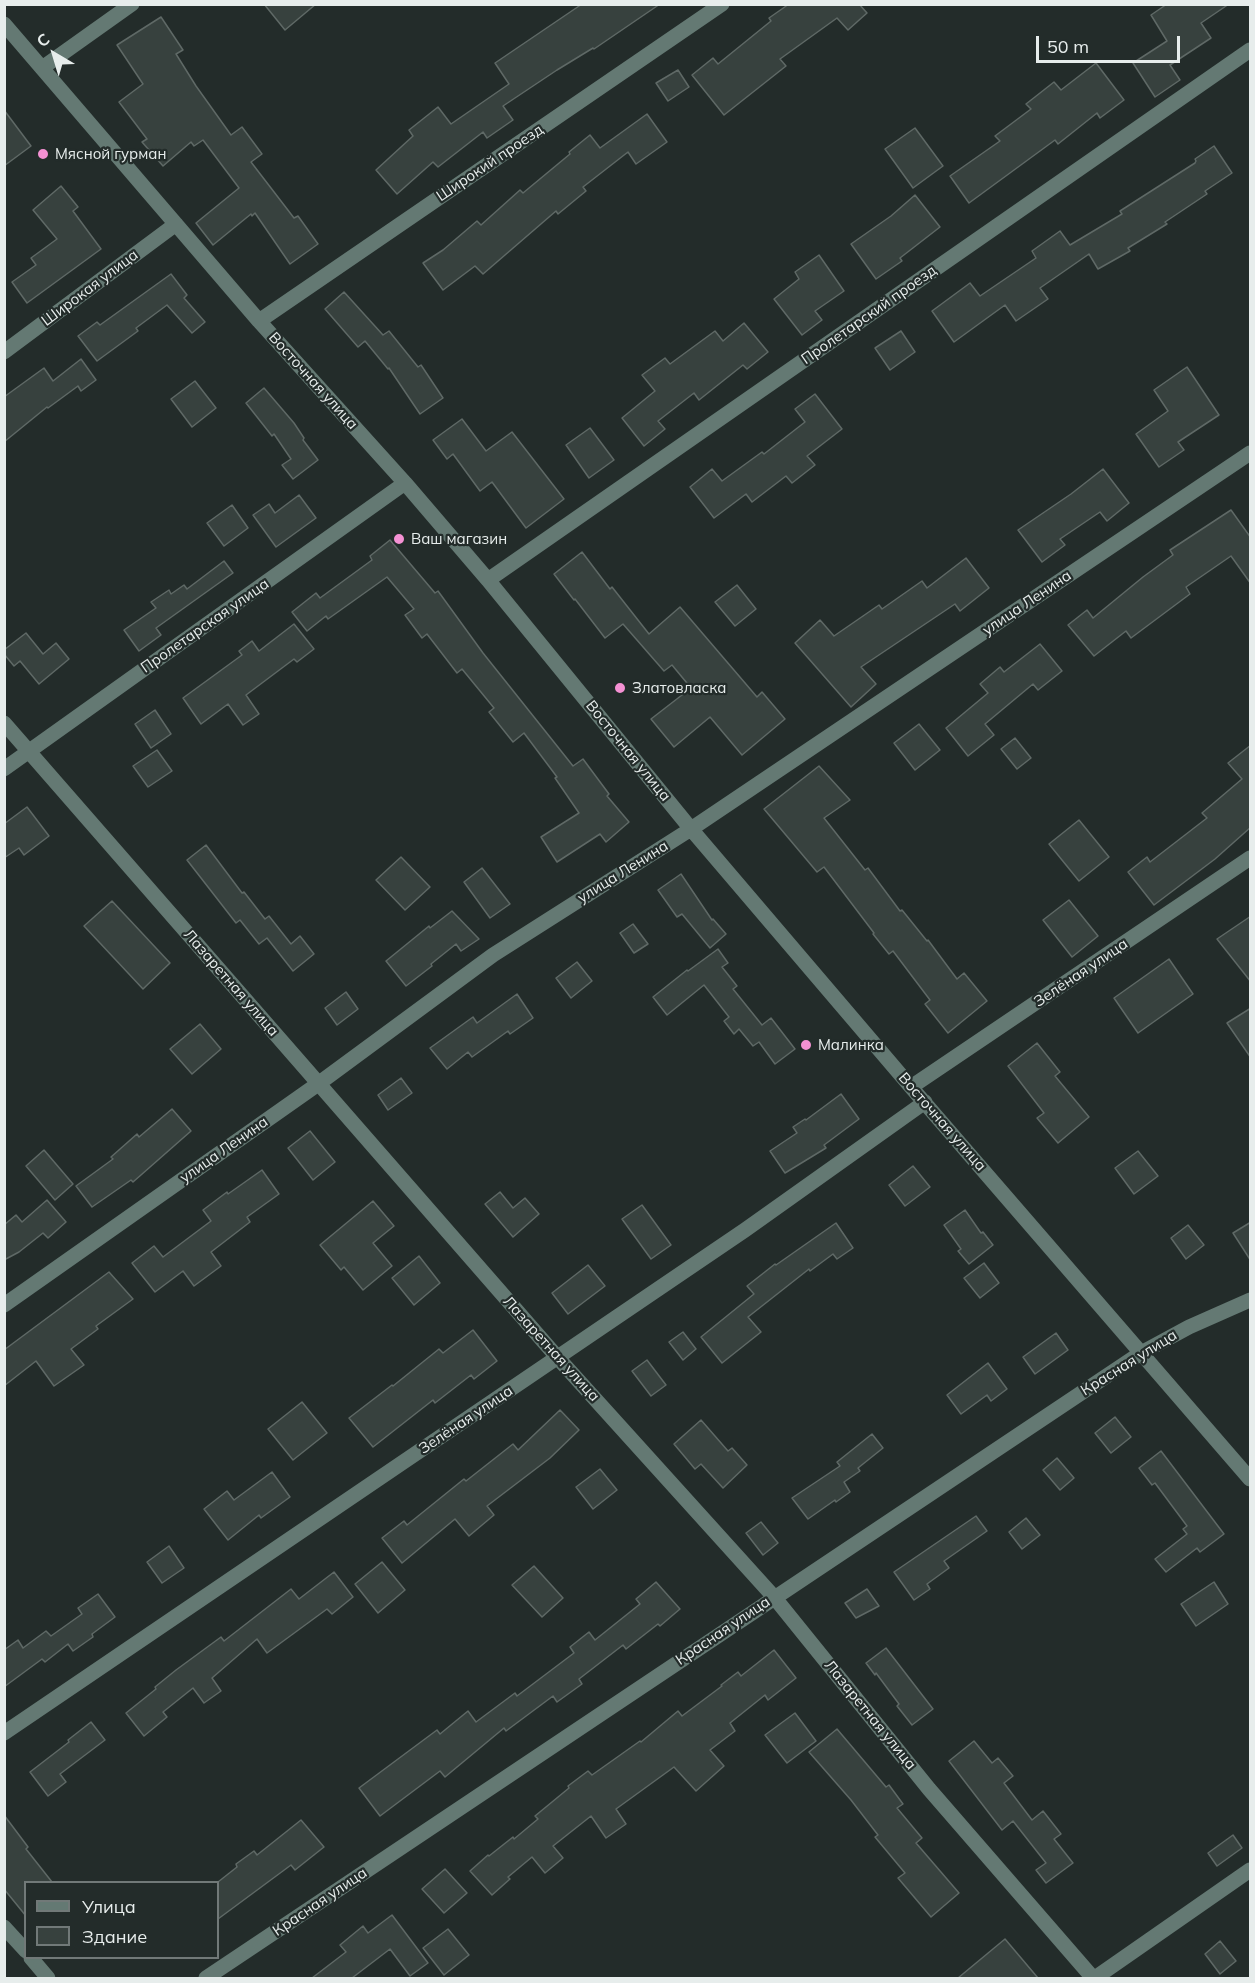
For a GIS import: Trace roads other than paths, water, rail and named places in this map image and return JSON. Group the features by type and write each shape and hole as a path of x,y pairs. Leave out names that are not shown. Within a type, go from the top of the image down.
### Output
{"street":[{"path":"42,68 132,4"},
{"name":"Широкий проезд","path":"259,321 722,4"},
{"name":"Восточная улица","path":"4,24 259,321 405,483 488,580 692,829 911,1087 1251,1479"},
{"name":"Пролетарский проезд","path":"488,580 1251,50"},
{"name":"Широкая улица","path":"4,352 176,224"},
{"name":"улица Ленина","path":"4,1305 318,1084 493,955 692,829 1251,453"},
{"name":"Пролетарская улица","path":"4,769 405,483"},
{"name":"Лазаретная улица","path":"4,723 558,1358 774,1597 929,1789 1094,1978"},
{"name":"Зелёная улица","path":"911,1087 1251,858"},
{"name":"Зелёная улица","path":"4,1733 746,1230 925,1102"},
{"name":"Красная улица","path":"206,1978 1141,1353 1189,1327 1251,1300"},
{"path":"1094,1978 1251,1870"},
{"path":"4,1927 24,1950"},
{"path":"32,1959 48,1978"}],"place":[{"name":"Мясной гурман","path":"43,154"},
{"name":"Ваш магазин","path":"399,539"},
{"name":"Златовласка","path":"620,688"},
{"name":"Малинка","path":"806,1045"}]}
